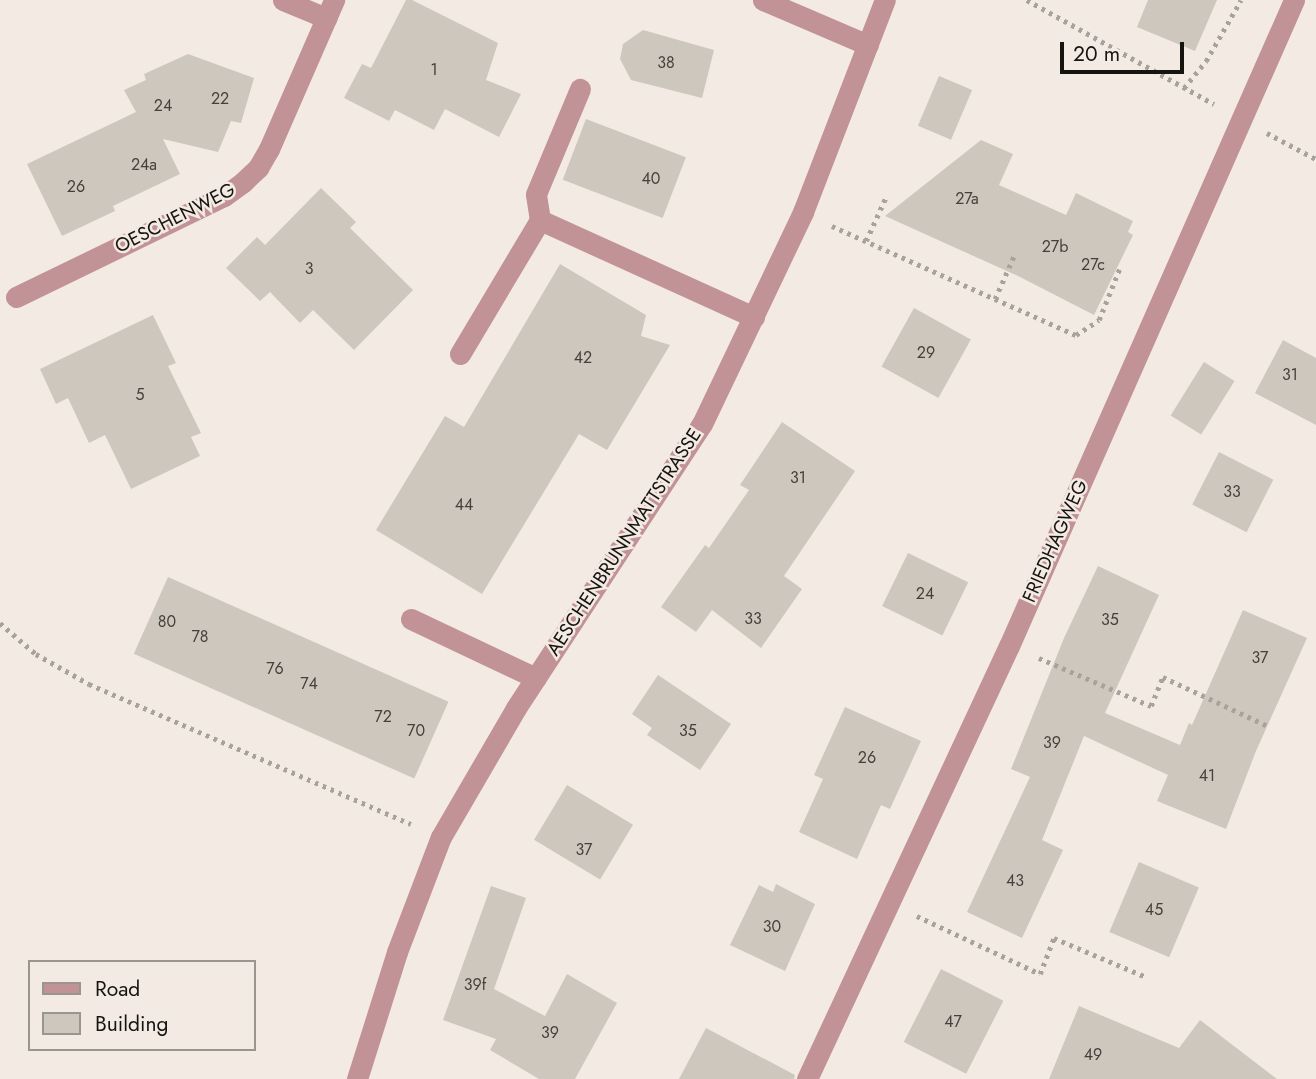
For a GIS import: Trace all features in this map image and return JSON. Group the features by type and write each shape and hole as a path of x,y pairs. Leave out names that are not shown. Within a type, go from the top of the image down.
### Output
{"street":[{"name":"OESCHENWEG","path":"16,297 224,196 258,169 270,149 330,9 283,0"},
{"path":"762,0 867,45"},
{"name":"AESCHENBRUNNMATTSTRASSE","path":"357,1079 397,952 441,836 536,678 702,424 803,212 885,0"},
{"name":"FRIEDHAGWEG","path":"807,1079 1009,646 1294,0"},
{"path":"460,354 540,220 536,194 580,89"},
{"path":"540,220 754,317"},
{"path":"411,619 536,678"}],"path":[{"path":"1027,0 1316,159"},
{"path":"1184,88 1206,61 1241,0"},
{"path":"866,241 886,197"},
{"path":"843,231 1071,334 1079,334 1099,320 1121,265"},
{"path":"995,299 1014,256"},
{"path":"0,623 36,654 89,684 441,836"},
{"path":"1009,646 1151,706 1163,677 1266,725"},
{"path":"891,903 1040,974 1054,938 1144,976"}],"building":[{"path":"406,0 412,0 498,43 486,80 521,94 499,137 445,109 434,130 395,110 389,121 344,98 362,64 371,68"},
{"path":"1148,0 1217,0 1195,51 1137,27"},
{"path":"643,30 714,50 702,98 631,80 620,59 623,44"},
{"path":"188,54 254,78 241,123 231,121 218,152 163,139 180,174 113,206 115,211 62,236 27,164 136,112 124,90 146,80 144,74"},
{"path":"939,76 972,90 951,140 918,126"},
{"path":"586,119 686,157 663,218 563,180"},
{"path":"981,140 1013,154 999,185 1066,215 1076,193 1133,221 1128,232 1133,235 1094,315 1020,277 885,216"},
{"path":"321,188 356,222 350,228 413,290 354,350 313,310 300,323 270,292 260,301 226,268 257,237 265,245"},
{"path":"560,264 646,315 641,336 670,345 607,450 579,434 482,594 376,530 445,416 464,427"},
{"path":"914,308 971,340 938,398 882,367"},
{"path":"153,315 176,363 168,366 201,433 191,437 200,456 131,489 105,435 89,443 68,398 56,404 40,369"},
{"path":"1283,340 1316,358 1316,425 1255,393"},
{"path":"1204,362 1235,381 1201,435 1171,415"},
{"path":"782,422 855,471 784,576 802,589 761,648 712,610 696,632 661,607 705,545 709,548 749,490 740,485"},
{"path":"1219,452 1273,480 1247,532 1192,505"},
{"path":"908,553 968,582 942,635 882,606"},
{"path":"1098,566 1159,595 1105,713 1180,745 1189,723 1192,725 1243,610 1307,638 1256,751 1226,829 1157,801 1168,775 1084,736 1042,840 1063,850 1022,938 967,912 1030,777 1011,769 1064,638"},
{"path":"168,577 448,702 414,779 134,654"},
{"path":"658,675 731,724 700,770 647,735 652,728 632,714"},
{"path":"845,707 921,741 890,809 881,805 857,859 799,832 823,779 814,775"},
{"path":"567,785 633,825 600,880 534,840"},
{"path":"1139,862 1199,887 1169,957 1109,932"},
{"path":"776,884 815,904 785,971 730,945 759,885 773,892"},
{"path":"491,886 526,898 494,989 545,1016 567,974 617,1003 575,1079 539,1079 490,1050 496,1039 443,1020"},
{"path":"941,969 1003,1001 966,1074 904,1042"},
{"path":"1079,1006 1179,1048 1200,1020 1277,1079 1049,1079"},
{"path":"706,1028 795,1075 794,1079 679,1079"}]}
